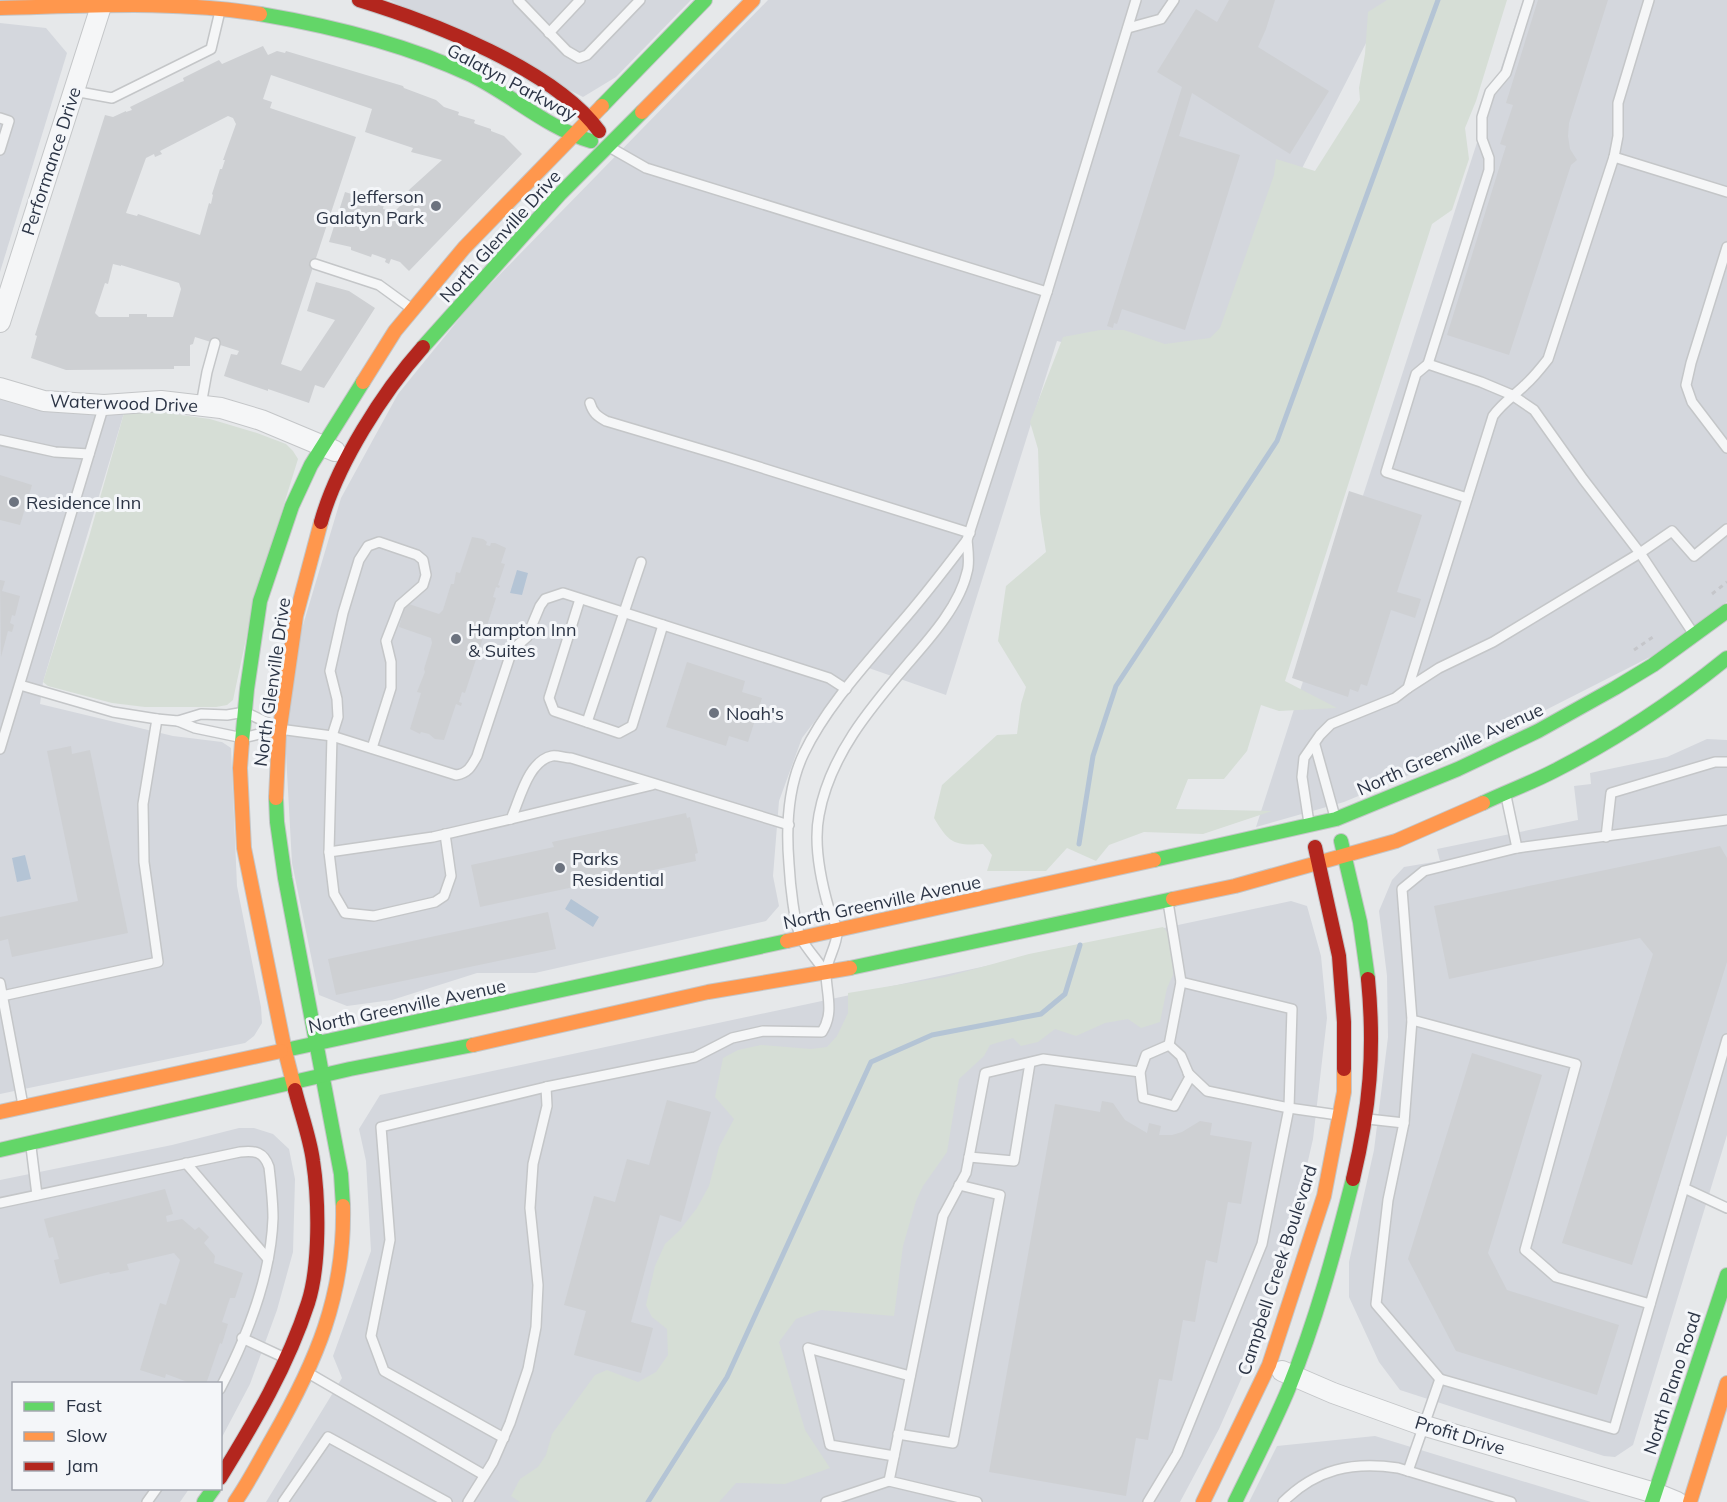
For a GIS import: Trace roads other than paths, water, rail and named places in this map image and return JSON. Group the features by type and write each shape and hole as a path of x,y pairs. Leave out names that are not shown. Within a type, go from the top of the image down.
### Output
{"street":[{"name":"Galatyn Parkway","path":"359,0 403,8 492,52 557,90 590,117 609,147"},
{"name":"North Glenville Drive","path":"235,1502 292,1404 296,1366 315,1263 317,1228 313,1161 285,1051 244,848 240,768 260,601 292,506 311,465 395,331 464,248 705,0"},
{"name":"North Glenville Drive","path":"222,1475 252,1427 296,1366 337,1288 343,1232 341,1174 285,878 276,801 279,729 296,616 322,516 337,478 366,426 411,361 560,194 753,0"},
{"name":"Galatyn Parkway","path":"0,8 102,3 177,5 253,13 314,25 382,43 457,69 574,136 609,147"},
{"name":"Performance Drive","path":"0,322 102,3"},
{"path":"253,13 320,13 378,25 403,8"},
{"name":"Waterwood Drive","path":"0,388 44,401 104,405 161,401 221,408 261,420 323,445 348,458"},
{"name":"North Greenville Avenue","path":"0,1112 25,1116 316,1043 1336,819 1414,789 1498,751 1586,705 1653,665 1727,611"},
{"path":"0,1150 293,1081 708,992 826,973 1235,886 1319,864 1396,841 1554,771 1622,732 1700,680 1727,658"},
{"path":"1235,1502 1293,1376 1339,1237 1366,1119 1372,1061 1370,1006 1360,922 1336,819"},
{"name":"Campbell Creek Boulevard","path":"1203,1502 1269,1365 1323,1196 1344,1092 1344,1022 1339,956 1310,825"},
{"path":"1340,1115 1366,1119"},
{"path":"25,1116 30,1143"},
{"name":"North Plano Road","path":"1654,1498 1727,1275"},
{"name":"Profit Drive","path":"1269,1365 1333,1394 1422,1425 1654,1498 1677,1502"},
{"path":"1690,1502 1727,1383"}],"lane":[{"path":"518,0 567,51 577,57 587,55 640,0"},
{"path":"549,33 580,0"},
{"path":"504,1438 384,1371 371,1336 390,1240 381,1127 546,1087 695,1057 732,1038 763,1031 822,1032 830,1009 826,973 837,930 829,910 821,874 817,840 823,793 838,755 863,720 930,639 950,609 968,571 968,537 1047,292 1136,0"},
{"path":"1128,28 1161,18 1174,0"},
{"path":"1467,498 1386,472 1416,374 1428,364 1489,170 1489,158 1482,139 1482,117 1490,92 1506,73 1529,0"},
{"path":"1408,688 1493,416 1548,359 1614,157 1618,136 1618,104 1649,0"},
{"path":"74,91 112,98 211,48 220,9"},
{"path":"0,118 9,121 0,150"},
{"path":"609,147 646,168 1047,292"},
{"path":"1614,157 1727,192"},
{"path":"1727,247 1686,385 1692,402 1727,448"},
{"path":"315,264 379,285 412,310"},
{"path":"201,405 215,343"},
{"path":"1428,364 1512,395 1534,410 1640,553 1695,635"},
{"path":"590,403 597,417 606,421 737,460 968,537"},
{"path":"0,749 104,405"},
{"path":"0,440 55,452 89,454"},
{"path":"1310,825 1302,777 1304,758 1331,724 1395,698 1439,668 1493,642 1640,553 1672,531 1694,556 1727,529"},
{"path":"826,973 801,938 790,888 789,825 795,780 803,753 846,689 968,537"},
{"path":"372,748 391,688 391,662 386,641 400,605 423,585 426,575 423,560 417,555 379,542 368,546 361,555 343,613 330,671 337,699 338,717 332,736 329,852 334,894 345,913 374,916 435,902 444,896 451,876 445,834"},
{"path":"587,722 641,562"},
{"path":"178,721 201,714 227,715 245,712 279,729 332,736 456,775 464,774 477,756 513,650 532,630 540,606 545,599 562,593 829,678 846,689"},
{"path":"580,599 549,698 554,711 619,733 632,726 663,625"},
{"path":"20,685 113,712 178,721 195,728 243,738 279,729"},
{"path":"3,996 158,962 144,862 143,804 157,719"},
{"path":"1315,745 1336,819"},
{"path":"511,819 529,777 540,762 553,756 571,758 789,825"},
{"path":"1606,837 1611,793 1715,762 1727,762"},
{"path":"329,852 445,834 652,784"},
{"path":"1505,794 1517,848"},
{"path":"1727,820 1517,848 1424,871 1402,889 1412,1020 1404,1123 1388,1200 1376,1304 1440,1379 1614,1429 1727,1039"},
{"path":"1168,900 1181,982 1168,1045"},
{"path":"1148,1502 1177,1454 1262,1244 1289,1108 1293,1009 1181,982"},
{"path":"0,983 25,1116"},
{"path":"1412,1020 1576,1064 1525,1250 1556,1276 1650,1304"},
{"path":"1168,1045 1181,1056 1190,1077 1174,1106 1143,1098 1140,1072 1146,1055 1168,1045"},
{"path":"889,1481 943,1216 966,1173 986,1073 1043,1059 1140,1072"},
{"path":"969,1157 1014,1161 1030,1063"},
{"path":"1188,1073 1207,1091 1289,1108 1340,1115"},
{"path":"468,1502 493,1462 504,1438 528,1368 536,1327 538,1285 530,1208 533,1164 547,1106 546,1087"},
{"path":"1366,1119 1404,1123"},
{"path":"30,1143 37,1195"},
{"path":"0,1203 251,1150 260,1153 267,1159 269,1167 273,1217 268,1259 259,1295 222,1384"},
{"path":"186,1163 268,1259"},
{"path":"898,1434 953,1443 1000,1195 959,1185"},
{"path":"1684,1188 1727,1208"},
{"path":"242,1338 296,1366 484,1475"},
{"path":"894,1455 830,1445 808,1348 910,1376"},
{"path":"1408,1471 1422,1425 1440,1379"},
{"path":"283,1502 328,1437 447,1502"},
{"path":"1283,1502 1307,1482 1321,1474 1359,1465 1382,1465 1408,1471 1511,1502"},
{"path":"827,1502 889,1481 977,1502"}],"water":[{"path":"517,570 528,573 522,595 510,593"},
{"path":"25,855 31,879 17,882 12,858"},
{"path":"571,899 599,917 593,927 565,909"}],"waterway":[{"path":"1079,844 1093,756 1116,686 1277,441 1438,0"},
{"path":"648,1502 727,1377 871,1062 932,1035 1041,1014 1065,994 1080,945"}],"place":[{"name":"Jefferson Galatyn Park","path":"436,206"},
{"name":"Residence Inn","path":"14,502"},
{"name":"Hampton Inn & Suites","path":"456,639"},
{"name":"Noah's","path":"714,713"},
{"name":"Parks Residential","path":"560,868"}]}
